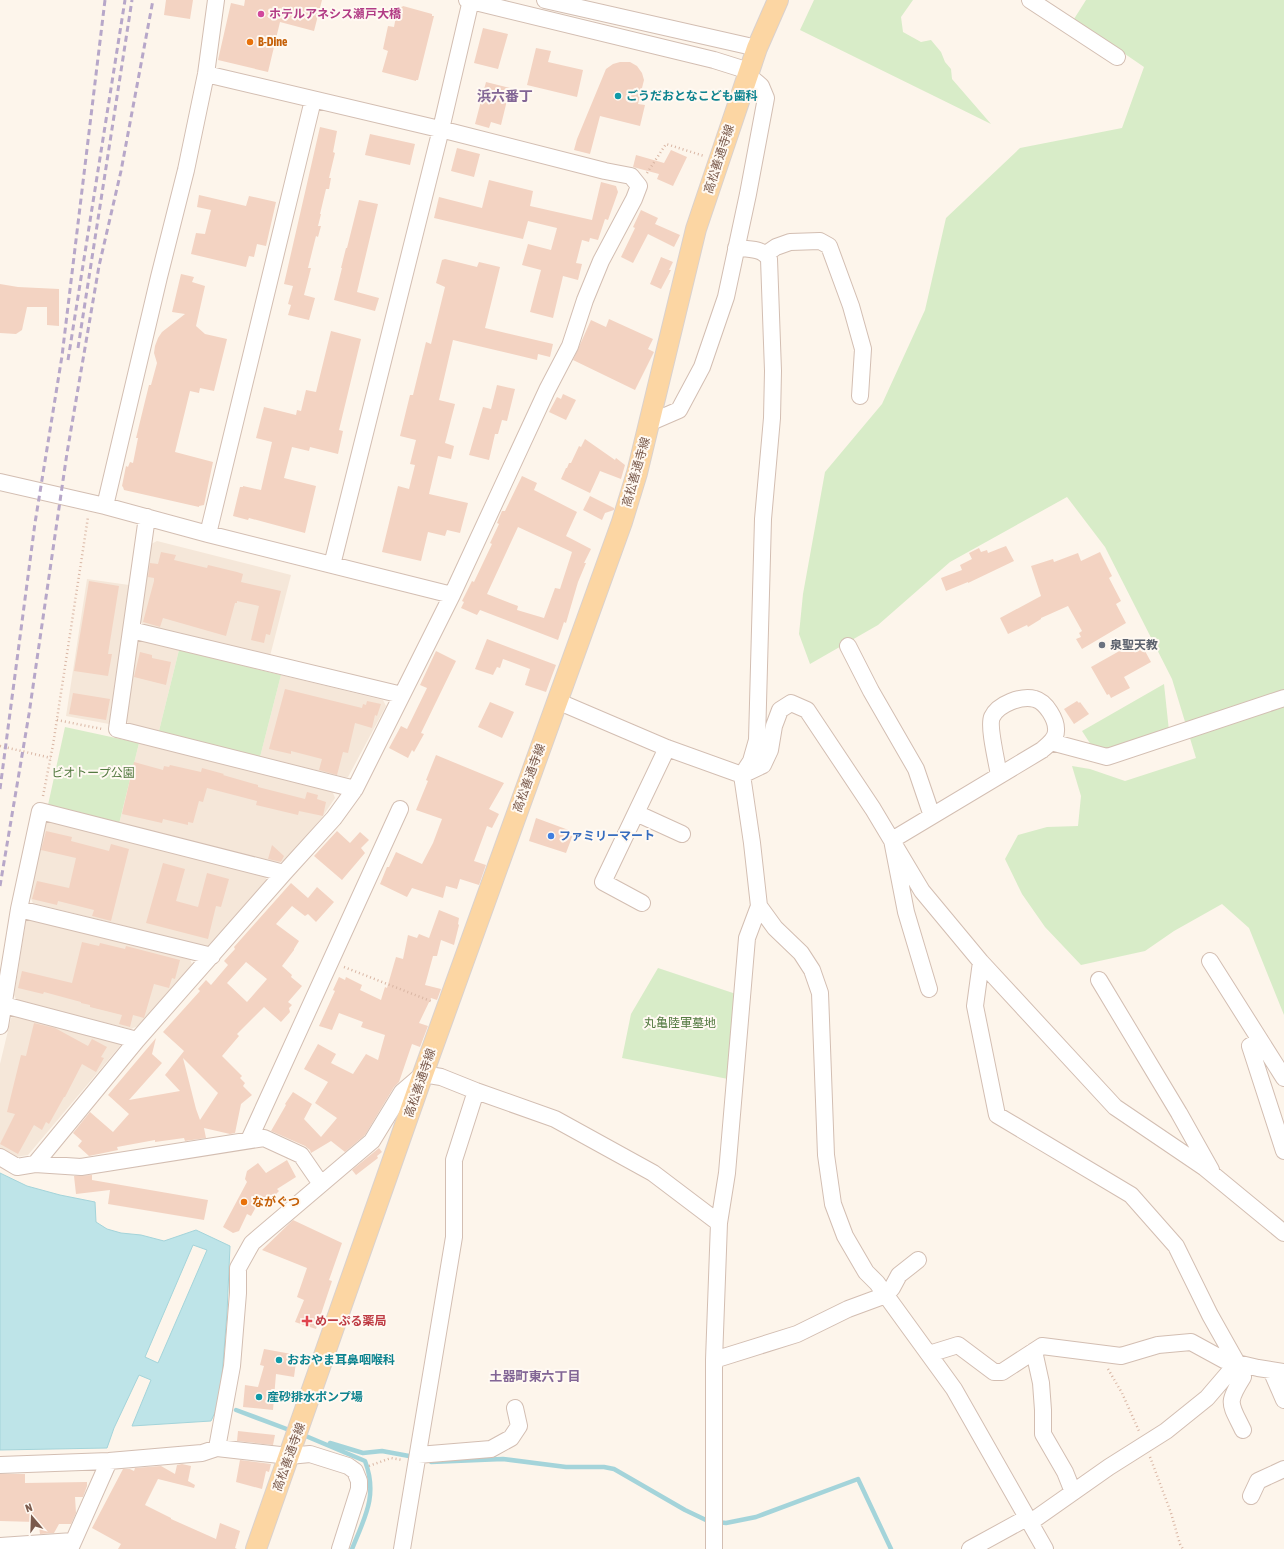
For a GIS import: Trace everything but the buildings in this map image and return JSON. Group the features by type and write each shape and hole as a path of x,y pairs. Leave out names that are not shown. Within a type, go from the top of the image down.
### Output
{"main road":[{"name":"高松善通寺線","path":"256,1549 423,1074 622,522 650,423 696,229 757,48 778,0"}],"street":[{"path":"105,506 158,277 186,170 206,74 216,0"},
{"path":"332,565 441,130 470,0 714,60 749,73 761,86 766,98 748,194 726,297 702,368 679,410 650,423"},
{"path":"545,0 757,48"},
{"path":"1030,0 1117,57"},
{"path":"35,1164 137,1040 334,818 355,789 452,595 547,390 570,346 585,300 601,261 634,199 639,186 631,176 605,171 206,74"},
{"path":"208,534 313,100"},
{"path":"766,254 776,246 790,242 820,241 829,246 851,306 863,349 860,396"},
{"path":"714,1549 714,1360 719,1223 727,1173 747,938 759,906 742,775 751,761 757,740 763,519 772,418 773,371 769,259 766,254 761,251 736,248"},
{"path":"0,482 105,506 208,534 452,595"},
{"path":"147,517 117,729 355,789"},
{"path":"131,630 402,695"},
{"path":"848,646 871,691 916,769 932,816"},
{"path":"892,840 1042,750 1052,742 1056,731 1053,718 1047,706 1036,699 1024,698 1011,701 999,708 992,717 992,731 999,775"},
{"path":"1052,742 1107,757 1284,698"},
{"path":"557,701 667,748 742,775 763,765 770,750 774,726 780,710 791,703 799,705 807,710 873,809 922,891 981,962 1115,1107 1213,1175 1284,1233"},
{"path":"642,903 603,882 667,748"},
{"path":"249,1140 400,810"},
{"path":"0,1026 19,909 40,811 284,873"},
{"path":"636,812 682,834"},
{"path":"892,840 906,912 929,989"},
{"path":"759,906 775,928 801,953 812,970 820,993 826,1156 832,1204 845,1236 866,1272 878,1283 954,1389 1045,1549"},
{"path":"19,909 212,956"},
{"path":"1210,961 1284,1078"},
{"path":"981,962 975,1006 997,1116 1130,1195 1176,1246 1243,1377 1232,1394 1231,1405 1243,1430"},
{"path":"1099,980 1179,1113 1213,1175"},
{"path":"4,1005 137,1040"},
{"path":"1260,1040 1250,1046 1284,1151"},
{"path":"217,1448 232,1366 238,1293 238,1268 252,1243 372,1141 402,1092 423,1074 441,1077 555,1119 653,1173 719,1223"},
{"path":"402,1549 454,1237 454,1160 476,1091"},
{"path":"0,1157 17,1167 35,1164 81,1168 264,1138 301,1156 321,1184"},
{"path":"714,1360 797,1334 848,1309 886,1294 892,1288 899,1276 918,1260"},
{"path":"929,1354 958,1344 994,1372 1002,1372 1042,1346 1121,1356 1158,1345 1191,1342 1224,1360 1277,1371 1284,1400"},
{"path":"1034,1351 1041,1382 1043,1434 1065,1472 1073,1492"},
{"path":"970,1549 1023,1520 1035,1519 1073,1492 1166,1431 1207,1398 1237,1363"},
{"path":"417,1459 492,1449 510,1438 519,1426 515,1408"},
{"path":"0,1465 109,1461 202,1453 217,1448 290,1454 310,1454 348,1466 355,1471 359,1481 359,1489 340,1549"},
{"path":"0,1546 72,1545 109,1461"},
{"path":"1251,1496 1258,1481 1284,1469"}],"path":[{"path":"639,186 666,144 718,160"},
{"path":"40,811 57,720 88,518"},
{"path":"57,720 107,730 117,729"},
{"path":"0,746 50,758"},
{"path":"331,961 447,1007"},
{"path":"374,1464 391,1458 417,1459"}],"shaded area":[{"path":"157,541 291,575 270,656 142,624 140,619 151,544"},
{"path":"87,579 129,585 109,724 66,716"},
{"path":"141,640 179,650 159,731 129,725 125,718 137,643"},
{"path":"281,675 383,700 386,706 348,777 260,757"},
{"path":"139,743 332,790 335,798 321,819 285,860 278,863 119,824"},
{"path":"49,821 265,875 267,881 209,947 33,903 30,897 45,824"},
{"path":"30,918 190,958 192,965 138,1026 131,1029 17,1001 14,995 26,921"},
{"path":"15,1016 119,1042 120,1046 28,1155 16,1157 0,1149 0,1064 11,1018"}],"green space":[{"path":"814,0 913,0 901,17 903,32 921,42 931,40 941,52 945,62 951,69 952,79 991,124 800,30"},
{"path":"1086,0 1284,0 1284,1015 1249,928 1222,904 1174,931 1145,951 1081,965 1045,927 1022,894 1005,859 1018,835 1047,827 1078,826 1081,796 1072,766 1090,769 1125,781 1196,758 1172,679 1105,547 1067,497 950,562 878,625 810,664 799,634 803,594 825,472 882,404 925,310 946,218 1020,148 1122,128 1144,67 1074,19"},
{"path":"179,650 281,675 260,757 159,731"},
{"path":"1164,684 1169,731 1107,754 1095,751 1082,731"},
{"name":"ビオトープ公園","path":"65,727 139,743 119,824 48,805"},
{"name":"丸亀陸軍墓地","path":"658,968 739,995 733,1080 622,1058 631,1014"}],"water":[{"path":"0,1173 27,1186 60,1195 95,1202 96,1222 107,1229 164,1241 196,1230 230,1246 227,1313 220,1402 211,1421 132,1426 151,1380 139,1375 114,1428 107,1448 0,1450","holes":["193,1245 207,1250 158,1363 145,1357"]}],"waterway":[{"path":"236,1410 292,1431"},
{"path":"301,1434 365,1461 369,1473 370,1495 365,1516 352,1549"},
{"path":"330,1443 363,1453 382,1451 409,1456"},
{"path":"431,1462 503,1459 566,1467 604,1467 614,1469 685,1510 708,1521 726,1523 756,1517 858,1479 891,1549"}],"railway":[{"path":"0,789 35,523 62,356 105,0"},
{"path":"68,360 125,0"},
{"path":"78,348 132,0"},
{"path":"0,886 29,714 67,453 99,266 121,171 153,0"}],"place":[{"name":"ホテルアネシス瀬戸大橋","path":"261,14"},
{"name":"B-Dine","path":"250,42"},
{"name":"ごうだおとなこども歯科","path":"618,96"},
{"name":"泉聖天教","path":"1102,645"},
{"name":"ファミリーマート","path":"551,836"},
{"name":"ながぐつ","path":"244,1202"},
{"name":"めーぷる薬局","path":"307,1321"},
{"name":"おおやま耳鼻咽喉科","path":"279,1360"},
{"name":"産砂排水ポンプ場","path":"259,1397"}],"district":[{"name":"浜六番丁","path":"505,96"},
{"name":"土器町東六丁目","path":"535,1376"}]}
